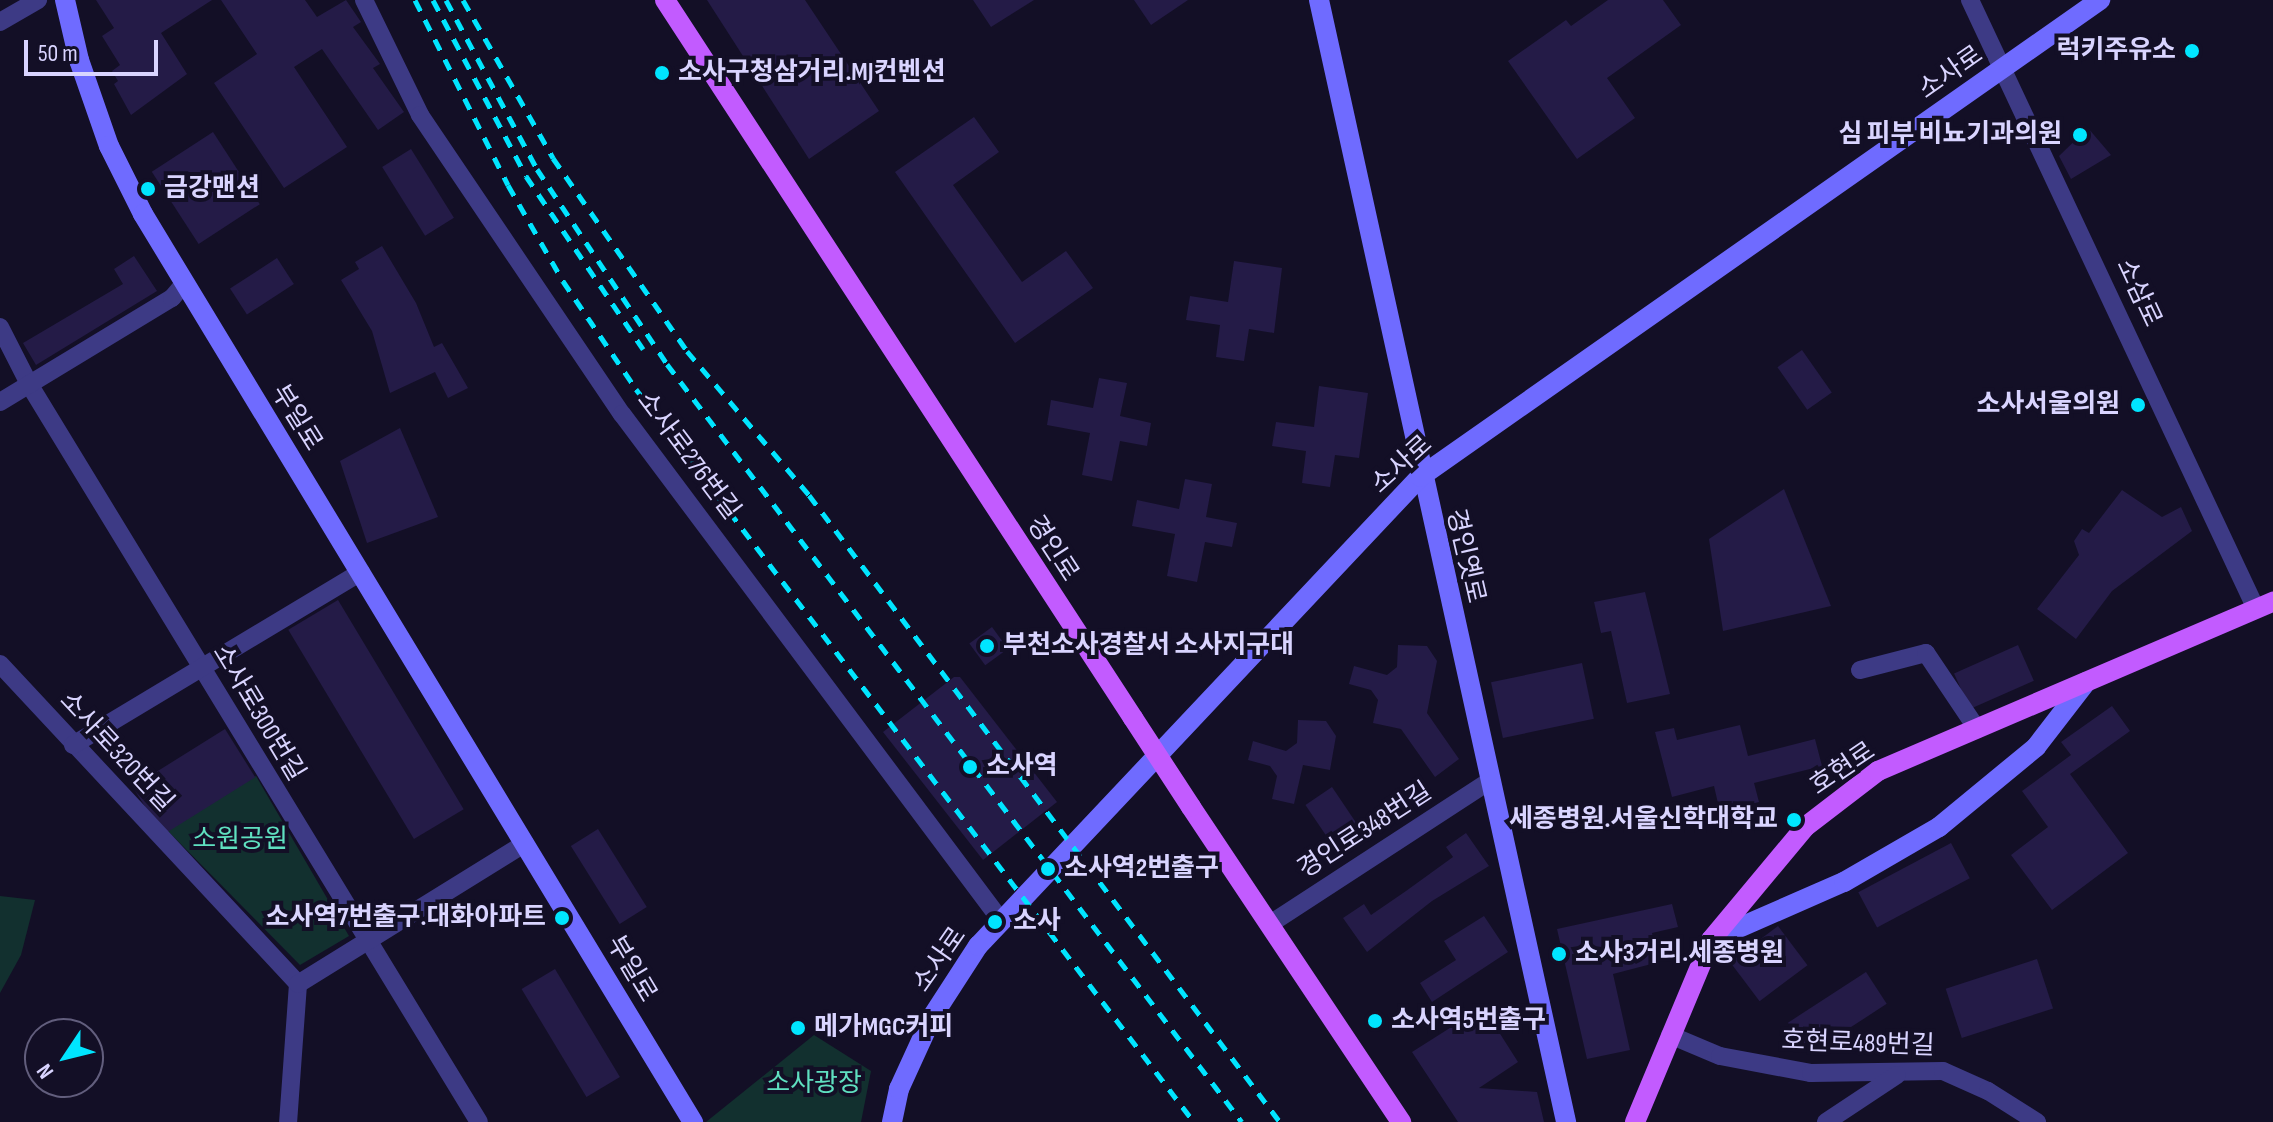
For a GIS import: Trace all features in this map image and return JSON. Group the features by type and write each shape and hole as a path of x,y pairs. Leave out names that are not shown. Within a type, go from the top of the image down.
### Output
{"main road":[{"name":"경인로","path":"665,0 1191,807 1401,1122"},
{"name":"호현로","path":"1635,1122 1711,940 1805,827 1878,771 2265,606"}],"street":[{"path":"0,22 38,0"},
{"name":"부일로","path":"65,0 79,60 109,146 183,285 361,572 693,1122"},
{"name":"소사로276번길","path":"364,0 420,115 622,414 1002,922"},
{"name":"경인옛로","path":"1319,0 1420,477 1566,1122"},
{"name":"소삼로","path":"1970,0 2265,606"},
{"name":"소사로","path":"892,1122 899,1089 954,977 1420,477 2100,0"},
{"path":"0,402 172,298 183,285"},
{"name":"소사로300번길","path":"0,327 29,384 479,1122"},
{"path":"73,745 199,666 361,572"},
{"path":"1860,670 1926,653 1977,729"},
{"name":"소사로320번길","path":"0,664 298,984"},
{"path":"1711,940 1844,882 1939,827 2036,747 2086,682"},
{"name":"경인로348번길","path":"1270,924 1489,781"},
{"path":"288,1122 298,984 525,843"},
{"name":"호현로489번길","path":"1670,1035 1761,1066 1898,1074 1943,1071 1988,1091 2037,1122"},
{"path":"1837,1119 1898,1074"}],"green space":[{"name":"소원공원","path":"256,776 349,936 300,965 166,829"},
{"path":"0,896 35,900 21,955 0,993"},
{"name":"소사광장","path":"814,1035 871,1071 861,1122 706,1122"}],"building":[{"path":"96,0 212,0 161,33 187,74 131,115 114,84 118,81 112,71 120,65 102,36 114,28"},
{"path":"221,0 305,0 317,17 346,0 361,22 353,27 380,64 373,68 404,112 378,130 322,49 294,67 347,147 284,188 214,83 257,54"},
{"path":"707,0 805,0 879,111 809,159"},
{"path":"973,0 1034,0 991,27"},
{"path":"1134,0 1188,0 1151,25"},
{"path":"1608,0 1663,0 1681,25 1607,78 1635,118 1577,159 1508,61 1566,20 1571,26"},
{"path":"974,117 999,152 953,185 1022,282 1066,251 1093,288 1015,343 895,172"},
{"path":"2088,128 2111,155 2071,179 2059,156"},
{"path":"213,132 260,204 199,244 152,172"},
{"path":"411,149 454,218 425,236 382,167"},
{"path":"382,246 416,303 434,347 442,343 468,388 448,398 435,372 390,393 372,331 341,280 359,269 355,262"},
{"path":"134,256 157,291 36,365 23,343 123,284 114,269"},
{"path":"277,258 294,284 247,314 230,288"},
{"path":"1234,261 1282,268 1274,333 1249,329 1244,361 1216,357 1220,325 1186,320 1190,296 1228,302"},
{"path":"1802,350 1832,393 1807,410 1777,367"},
{"path":"1099,378 1127,383 1120,416 1151,423 1147,446 1120,441 1112,481 1082,475 1090,433 1047,425 1051,400 1093,408"},
{"path":"1319,386 1368,393 1359,458 1335,455 1330,487 1302,483 1306,451 1272,446 1276,422 1314,427"},
{"path":"400,428 438,517 367,543 340,461"},
{"path":"1185,479 1212,484 1206,517 1237,523 1232,547 1205,542 1197,582 1167,576 1175,534 1132,526 1137,500 1179,509"},
{"path":"1784,489 1831,606 1723,631 1709,539"},
{"path":"2122,490 2162,517 2181,507 2192,531 2112,591 2076,639 2037,609 2079,555 2074,541 2082,529 2089,533"},
{"path":"1645,592 1670,694 1627,703 1611,631 1601,633 1594,602"},
{"path":"338,600 464,809 414,839 288,630"},
{"path":"992,627 1008,649 985,665 969,643"},
{"path":"1398,645 1427,646 1437,661 1427,713 1459,759 1435,777 1401,729 1373,723 1378,700 1371,690 1349,684 1354,666 1387,675 1397,667"},
{"path":"2018,645 2034,681 1970,709 1954,673"},
{"path":"1582,663 1594,719 1503,738 1491,682"},
{"name":"소사역","path":"954,677 960,677 1057,802 983,860 883,732"},
{"path":"2112,706 2130,731 2070,774 2128,853 2052,910 2011,855 2048,827 2022,791 2071,755 2061,742"},
{"path":"1298,720 1326,721 1336,736 1330,770 1303,765 1294,804 1272,799 1277,776 1270,766 1248,760 1253,741 1286,751 1297,743"},
{"path":"1740,725 1748,756 1815,739 1822,766 1754,783 1759,802 1720,812 1714,786 1672,797 1655,732 1674,728 1677,740"},
{"path":"225,729 255,777 163,835 133,787"},
{"path":"1332,787 1364,834 1337,852 1305,805"},
{"path":"598,829 647,907 620,924 571,846"},
{"path":"1466,833 1489,866 1432,901 1367,952 1343,918 1364,904 1371,915 1406,891 1453,857 1446,847"},
{"path":"1951,843 1970,878 1877,928 1858,892"},
{"path":"1672,904 1678,927 1652,933 1659,962 1613,974 1630,1050 1587,1059 1557,929"},
{"path":"1484,916 1508,952 1432,1002 1420,983 1456,960 1444,941"},
{"path":"1778,926 1807,965 1760,1001 1730,962"},
{"path":"2037,959 2053,1008 1962,1038 1946,989"},
{"path":"555,969 620,1077 586,1097 522,989"},
{"path":"1866,972 1887,1004 1809,1055 1788,1023"},
{"path":"1483,1007 1518,1062 1479,1088 1537,1092 1544,1122 1458,1122 1412,1052"}],"railway":[{"path":"415,0 508,185 563,281 636,389 1194,1122"},
{"path":"433,0 526,176 643,349"},
{"path":"446,0 537,169 667,364 1242,1122"},
{"path":"463,0 553,158 687,351 809,495 1280,1122"}],"place":[{"name":"럭키주유소","path":"2192,51"},
{"name":"소사구청삼거리.MJ컨벤션","path":"662,73"},
{"name":"심 피부 비뇨기과의원","path":"2080,135"},
{"name":"금강맨션","path":"148,189"},
{"name":"소사서울의원","path":"2138,405"},
{"name":"부천소사경찰서 소사지구대","path":"987,646"},
{"name":"소사역","path":"970,767"},
{"name":"세종병원.서울신학대학교","path":"1794,820"},
{"name":"소사역2번출구","path":"1048,869"},
{"name":"소사역7번출구.대화아파트","path":"562,918"},
{"name":"소사","path":"995,922"},
{"name":"소사3거리.세종병원","path":"1559,954"},
{"name":"소사역5번출구","path":"1375,1021"},
{"name":"메가MGC커피","path":"798,1028"}]}
